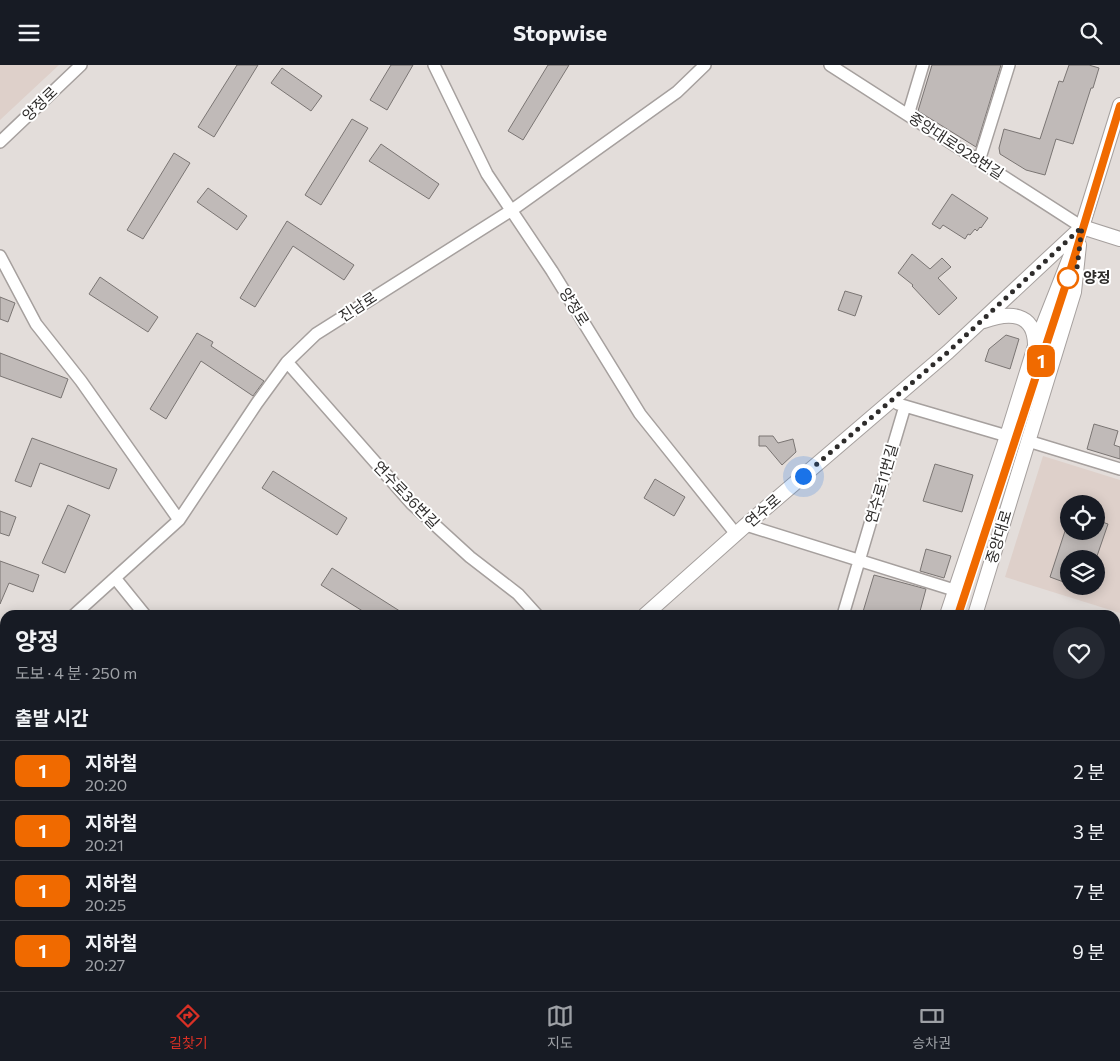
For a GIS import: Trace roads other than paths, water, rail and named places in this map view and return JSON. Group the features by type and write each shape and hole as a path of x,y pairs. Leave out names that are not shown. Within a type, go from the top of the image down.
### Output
{"main road":[{"name":"중앙대로","path":"948,610 1035,346 1082,227 1120,105"},
{"name":"중앙대로","path":"977,610 1074,292 1082,227"},
{"path":"1082,227 1120,239"},
{"name":"연수로","path":"651,610 948,352 1082,227"},
{"path":"981,322 999,315 1020,317 1030,323 1035,333 1035,346"}],"street":[{"name":"양정로","path":"0,142 80,65"},
{"name":"양정로","path":"434,65 487,174 512,210 640,414 741,530"},
{"name":"진남로","path":"79,610 179,520 251,411 288,362 316,334 512,210 677,91 705,65"},
{"path":"908,115 923,65"},
{"path":"979,161 1009,65"},
{"name":"중앙대로928번길","path":"834,66 1082,227"},
{"path":"0,256 36,324 81,381 179,520"},
{"name":"연수로36번길","path":"288,362 412,504 470,557 518,594 532,610"},
{"path":"890,402 1007,435"},
{"name":"연수로11번길","path":"845,610 905,406"},
{"path":"1028,441 1120,469"},
{"path":"741,530 859,562 954,591"},
{"path":"115,577 142,610"}],"metro line":[{"name":"1","path":"960,610 1068,278 1120,106"}],"place":[{"name":"양정","path":"1068,278"}]}
